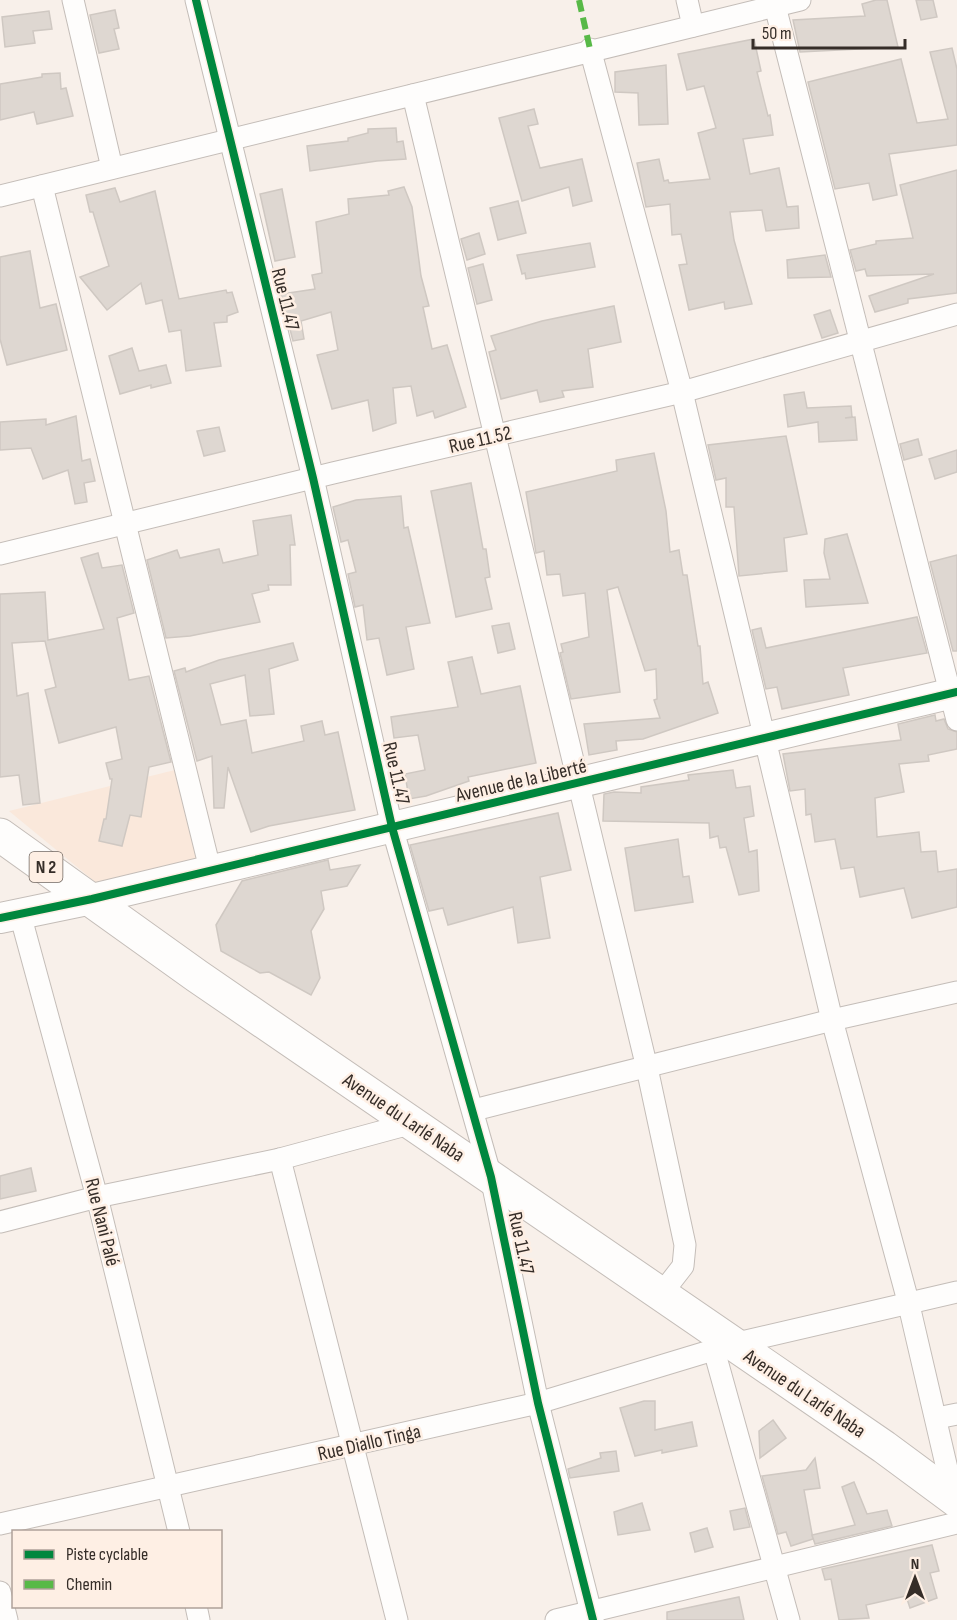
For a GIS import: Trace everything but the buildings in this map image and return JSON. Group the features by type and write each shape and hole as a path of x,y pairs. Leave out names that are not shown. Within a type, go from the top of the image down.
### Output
{"main road":[{"name":"Avenue de la Liberté","path":"10,916 92,899 766,738 955,702"},
{"name":"Avenue du Larlé Naba","path":"2,832 197,976 662,1293 724,1347 884,1447 956,1508"}],"street":[{"path":"73,0 111,168"},
{"name":"Rue 11.47","path":"196,0 313,478 392,827 474,1110 491,1177 538,1403 592,1616"},
{"path":"687,0 693,26"},
{"path":"0,196 413,95 590,49 800,0"},
{"path":"775,6 955,702"},
{"path":"556,1620 592,1616 776,1568 956,1508 947,1416 908,1301 832,1020 682,392 590,49"},
{"path":"413,95 646,1068 685,1245 683,1266 662,1293"},
{"path":"42,186 127,523 210,869"},
{"name":"Rue 11.52","path":"0,554 682,392 957,314"},
{"name":"Rue Nani Palé","path":"10,916 97,1197 179,1530"},
{"path":"474,1110 832,1020 957,992"},
{"path":"0,1222 97,1197 279,1159 413,1123"},
{"path":"279,1159 397,1620"},
{"name":"Rue Diallo Tinga","path":"0,1524 538,1403 724,1347 908,1301 957,1292"},
{"path":"724,1347 789,1620"},
{"path":"0,1592 7,1620"}],"shaded area":[{"path":"183,768 206,864 99,885 9,811"}],"marked path":[{"path":"579,0 590,49"}],"cycle path":[{"path":"196,0 313,478 392,827 491,1177 538,1403 593,1620"},
{"path":"0,918 92,899 957,692"}]}
